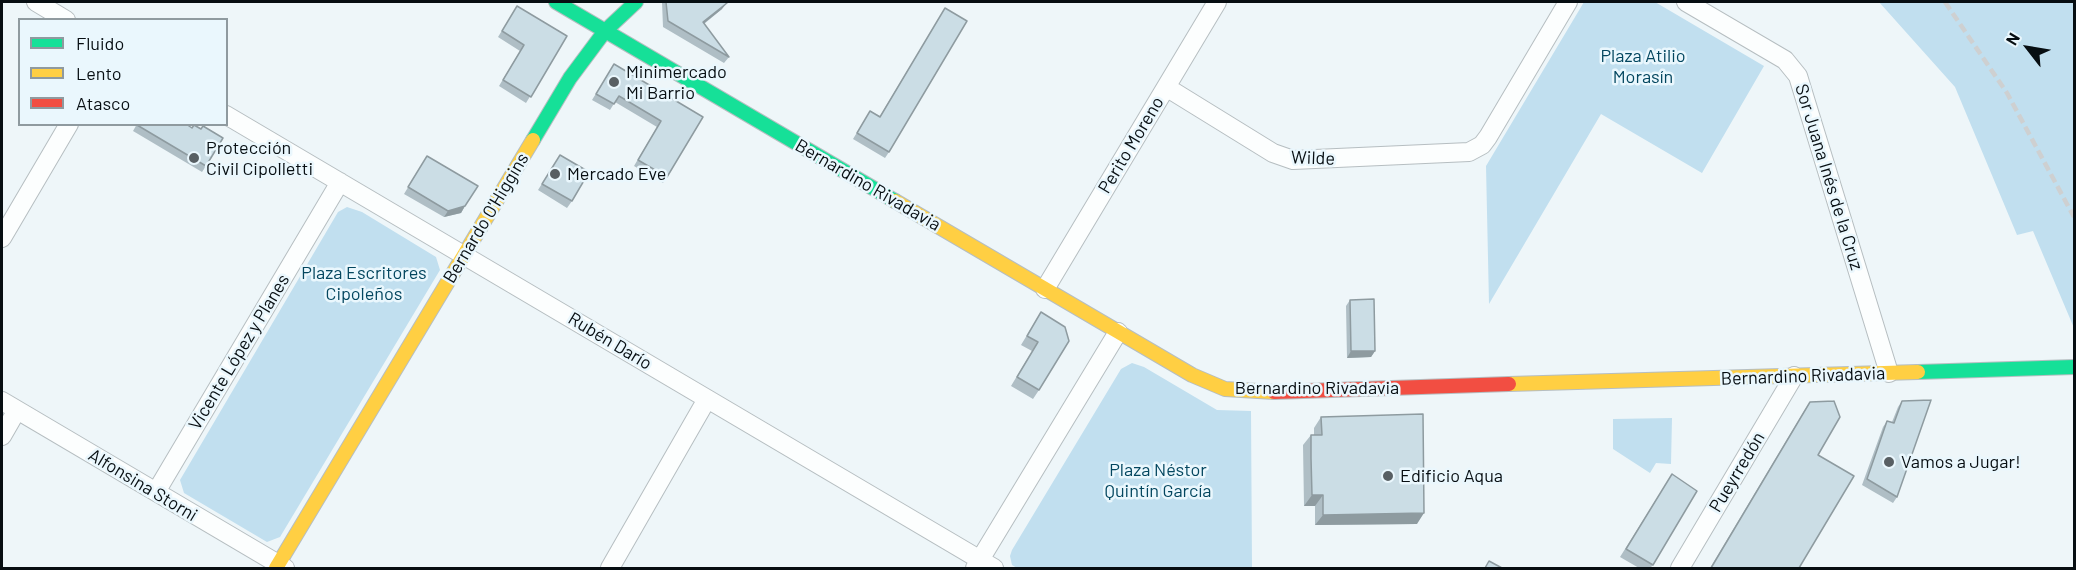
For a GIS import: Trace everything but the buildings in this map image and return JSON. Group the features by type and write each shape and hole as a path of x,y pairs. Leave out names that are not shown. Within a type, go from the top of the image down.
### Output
{"main road":[{"name":"Bernardino Rivadavia","path":"556,2 1118,332 1208,383 1242,392 2074,367"},
{"name":"Bernardo O'Higgins","path":"280,567 570,78 605,31 636,2"}],"street":[{"path":"36,2 63,18"},
{"name":"Perito Moreno","path":"1045,289 1217,2"},
{"name":"Wilde","path":"1166,87 1273,153 1293,160 1464,153 1478,148 1491,132 1568,2"},
{"name":"Sor Juana Inés de la Cruz","path":"1686,2 1785,60 1798,76 1889,373"},
{"name":"Rubén Darío","path":"228,115 707,399 983,566"},
{"path":"2,238 68,126"},
{"name":"Vicente López y Planes","path":"156,492 340,182"},
{"path":"983,566 1118,332"},
{"name":"Pueyrredón","path":"1680,568 1794,376"},
{"path":"610,568 707,399"},
{"path":"2,436 9,405"},
{"name":"Alfonsina Storni","path":"9,405 280,567"}],"green space":[{"name":"Plaza Atilio Morasín","path":"1584,2 1655,2 1764,66 1702,173 1601,114 1489,304 1486,166"},
{"path":"1879,2 2074,2 2074,328 2033,231 2017,235 1955,87"},
{"name":"Plaza Escritores Cipoleños","path":"347,207 362,212 436,257 440,270 280,537 267,542 184,493 180,480 338,212"},
{"name":"Plaza Néstor Quintín García","path":"1132,363 1144,367 1217,410 1251,411 1252,568 1017,568 1012,565 1010,556 1012,550 1121,369"},
{"path":"1672,418 1671,464 1656,463 1650,473 1613,449 1613,419"}],"railway":[{"path":"1945,2 2007,93 2074,217"}],"traffic: fast":[{"path":"556,2 895,201"},
{"path":"533,140 570,78 605,31 636,2"},
{"path":"1918,372 2074,367"}],"traffic: slow":[{"path":"276,568 533,140"},
{"path":"895,201 1192,375 1225,389 1274,392"},
{"path":"1509,384 1918,372"}],"traffic: jam":[{"path":"1274,392 1509,384"}],"place":[{"name":"Minimercado Mi Barrio","path":"614,82"},
{"name":"Protección Civil Cipolletti","path":"194,158"},
{"name":"Mercado Eve","path":"555,174"},
{"name":"Vamos a Jugar!","path":"1889,462"},
{"name":"Edificio Aqua","path":"1388,476"}]}
